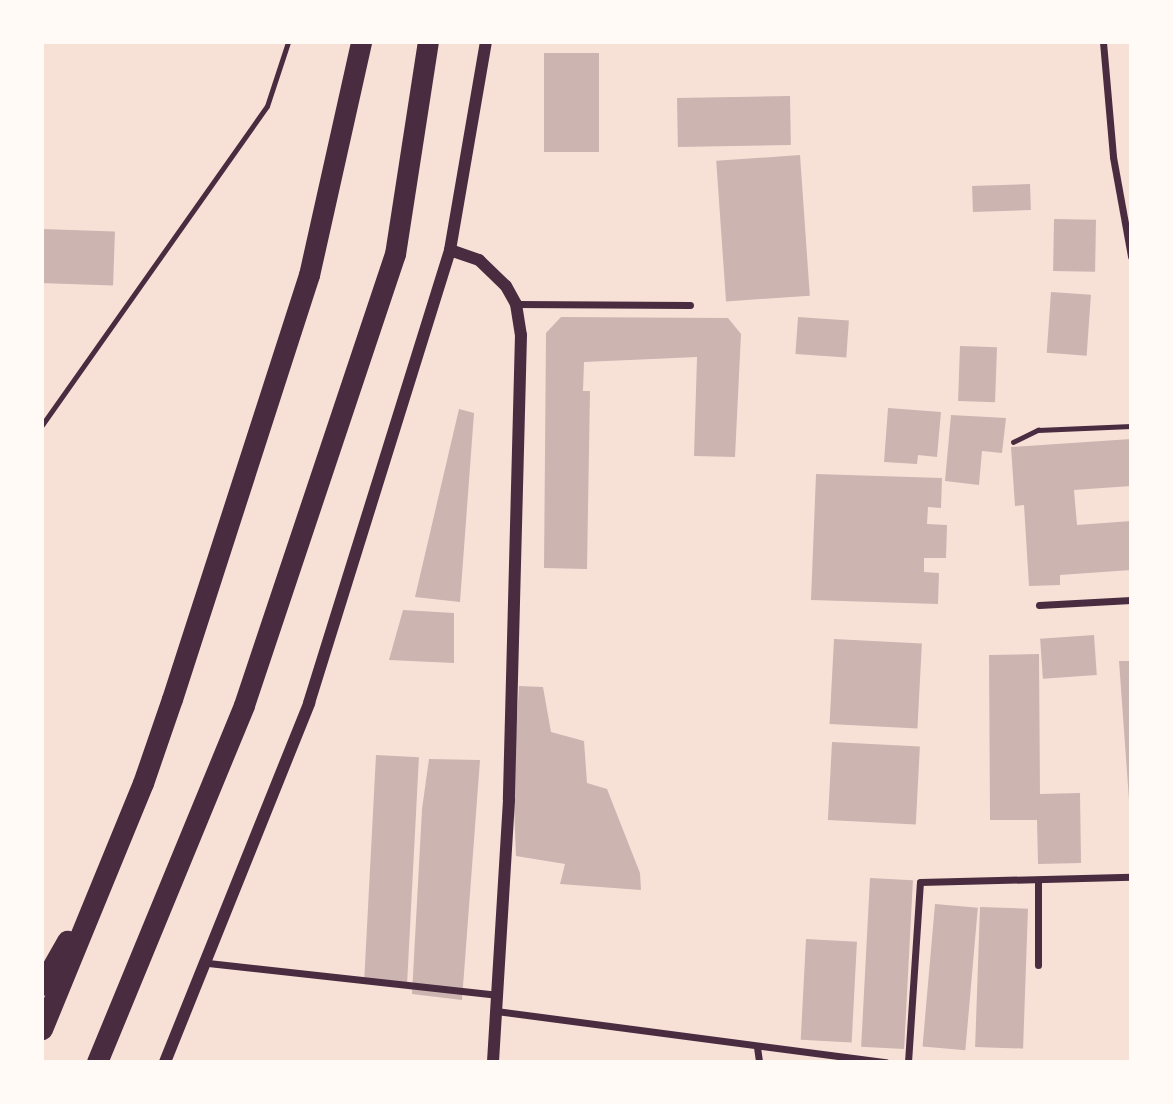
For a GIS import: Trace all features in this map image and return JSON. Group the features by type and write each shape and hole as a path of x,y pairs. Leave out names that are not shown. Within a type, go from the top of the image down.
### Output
{"highway":[{"path":"42,1029 105,875 172,699 309,275 361,42"},
{"path":"97,1062 244,705 396,254 428,42"},
{"path":"42,985 105,875"}],"street":[{"path":"165,1062 208,963 309,703 450,250 486,42"},
{"path":"1103,42 1113,157 1131,256"},
{"path":"450,250 479,260 506,286 516,304 521,335 509,800 493,1062"},
{"path":"516,304 690,305"},
{"path":"1039,605 1131,600"},
{"path":"908,1062 920,882 1038,882 1131,877"},
{"path":"1038,882 1038,965"},
{"path":"208,963 496,995"},
{"path":"495,1011 886,1062"},
{"path":"757,1047 759,1062"}],"lane":[{"path":"42,425 267,106 288,42"}],"path":[{"path":"1013,442 1038,429 1131,426"}],"building":[{"path":"544,53 599,53 599,152 544,152"},
{"path":"790,96 791,145 678,147 677,98"},
{"path":"800,155 810,296 726,302 716,161"},
{"path":"1030,184 1031,210 973,212 972,186"},
{"path":"1054,219 1096,220 1095,272 1053,271"},
{"path":"42,229 115,232 113,286 42,283"},
{"path":"1051,292 1091,295 1087,356 1047,353"},
{"path":"561,317 728,318 741,334 735,457 694,456 697,357 584,362 583,391 590,391 587,569 544,568 546,333"},
{"path":"798,317 849,321 846,357 795,354"},
{"path":"960,346 997,347 995,402 958,401"},
{"path":"888,408 941,412 937,457 918,455 917,464 884,462"},
{"path":"459,409 474,413 460,602 415,597"},
{"path":"951,415 1006,418 1002,453 982,451 979,485 945,481"},
{"path":"1131,439 1131,486 1074,490 1077,525 1131,521 1131,570 1060,575 1060,585 1029,586 1024,505 1015,506 1011,447"},
{"path":"816,474 942,478 941,508 928,507 927,524 947,525 946,558 924,558 924,572 939,573 938,604 811,600"},
{"path":"403,610 454,613 454,663 389,660"},
{"path":"1094,635 1097,675 1043,679 1040,639"},
{"path":"834,639 922,644 917,728 830,724"},
{"path":"1039,654 1040,794 1080,793 1081,863 1038,864 1037,820 990,820 989,655"},
{"path":"1119,661 1131,661 1131,800 1129,800"},
{"path":"519,686 543,687 551,732 584,741 587,783 607,789 640,873 641,890 560,884 565,864 516,856 513,782"},
{"path":"832,742 920,747 916,824 828,820"},
{"path":"376,755 419,757 407,983 364,981"},
{"path":"429,759 480,760 462,1000 412,994 422,809"},
{"path":"870,878 913,880 904,1049 861,1047"},
{"path":"935,904 978,908 965,1050 923,1046"},
{"path":"980,907 1028,909 1023,1049 975,1047"},
{"path":"806,939 857,942 852,1043 801,1040"}]}
